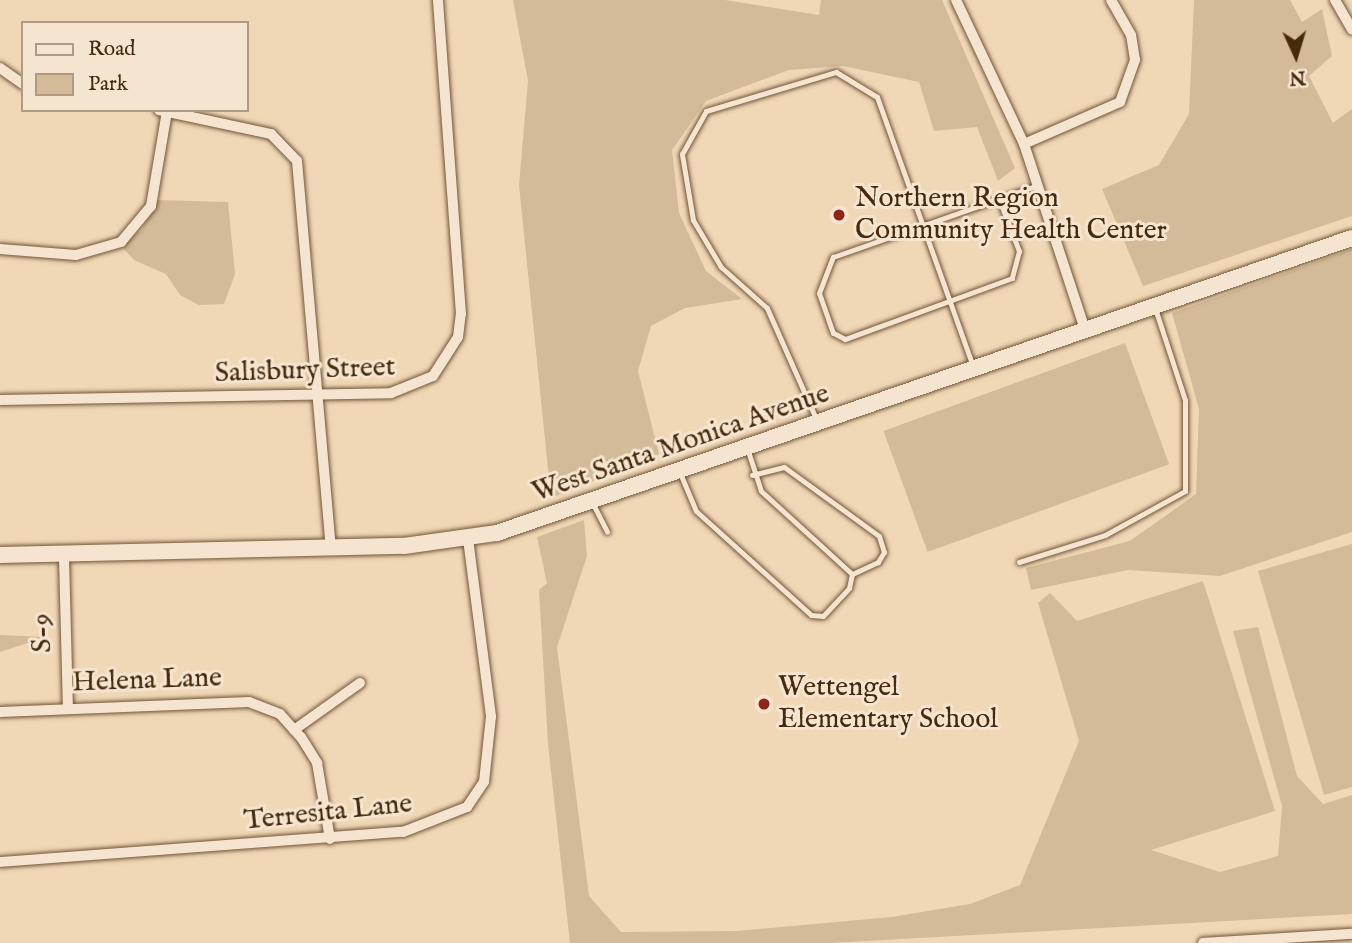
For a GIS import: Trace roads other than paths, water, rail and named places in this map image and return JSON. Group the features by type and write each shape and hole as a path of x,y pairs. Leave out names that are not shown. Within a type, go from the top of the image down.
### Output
{"main road":[{"name":"West Santa Monica Avenue","path":"0,555 64,558 331,549 468,540 593,504 1085,329 1352,238"}],"street":[{"name":"Salisbury Street","path":"0,400 318,396 414,389 433,376 458,337 438,0"},
{"path":"956,0 1024,144 1085,329"},
{"path":"1024,144 1121,102 1135,60 1132,35 1111,0"},
{"path":"1335,0 1352,30"},
{"path":"0,68 21,83"},
{"path":"0,249 76,255 121,242 151,206 163,112"},
{"path":"168,112 271,134 297,161 331,549"},
{"name":"Terresita Lane","path":"0,862 330,839 437,824 467,807 484,782 491,716 468,540"},
{"name":"S-9","path":"64,558 68,707"},
{"path":"295,730 360,683"},
{"name":"Helena Lane","path":"0,712 239,701 280,714 295,730 317,763 330,839"},
{"path":"1203,943 1338,939 1352,934"}],"lane":[{"path":"819,424 767,308 721,267 693,220 682,154 691,130 706,111 836,72 877,97 974,368"},
{"path":"999,199 1019,251 1012,278 845,339 833,333 819,293 833,257 1036,186"},
{"path":"1019,562 1105,535 1185,491 1185,400 1154,305"},
{"path":"748,449 752,475 761,491 852,574"},
{"path":"752,475 784,467 879,536 884,552 878,562 852,574"},
{"path":"680,472 695,511 811,615 823,616 849,588 852,574"},
{"path":"593,504 607,532"}],"place":[{"name":"Northern Region Community Health Center","path":"839,215"},
{"name":"Wettengel Elementary School","path":"764,704"}]}
